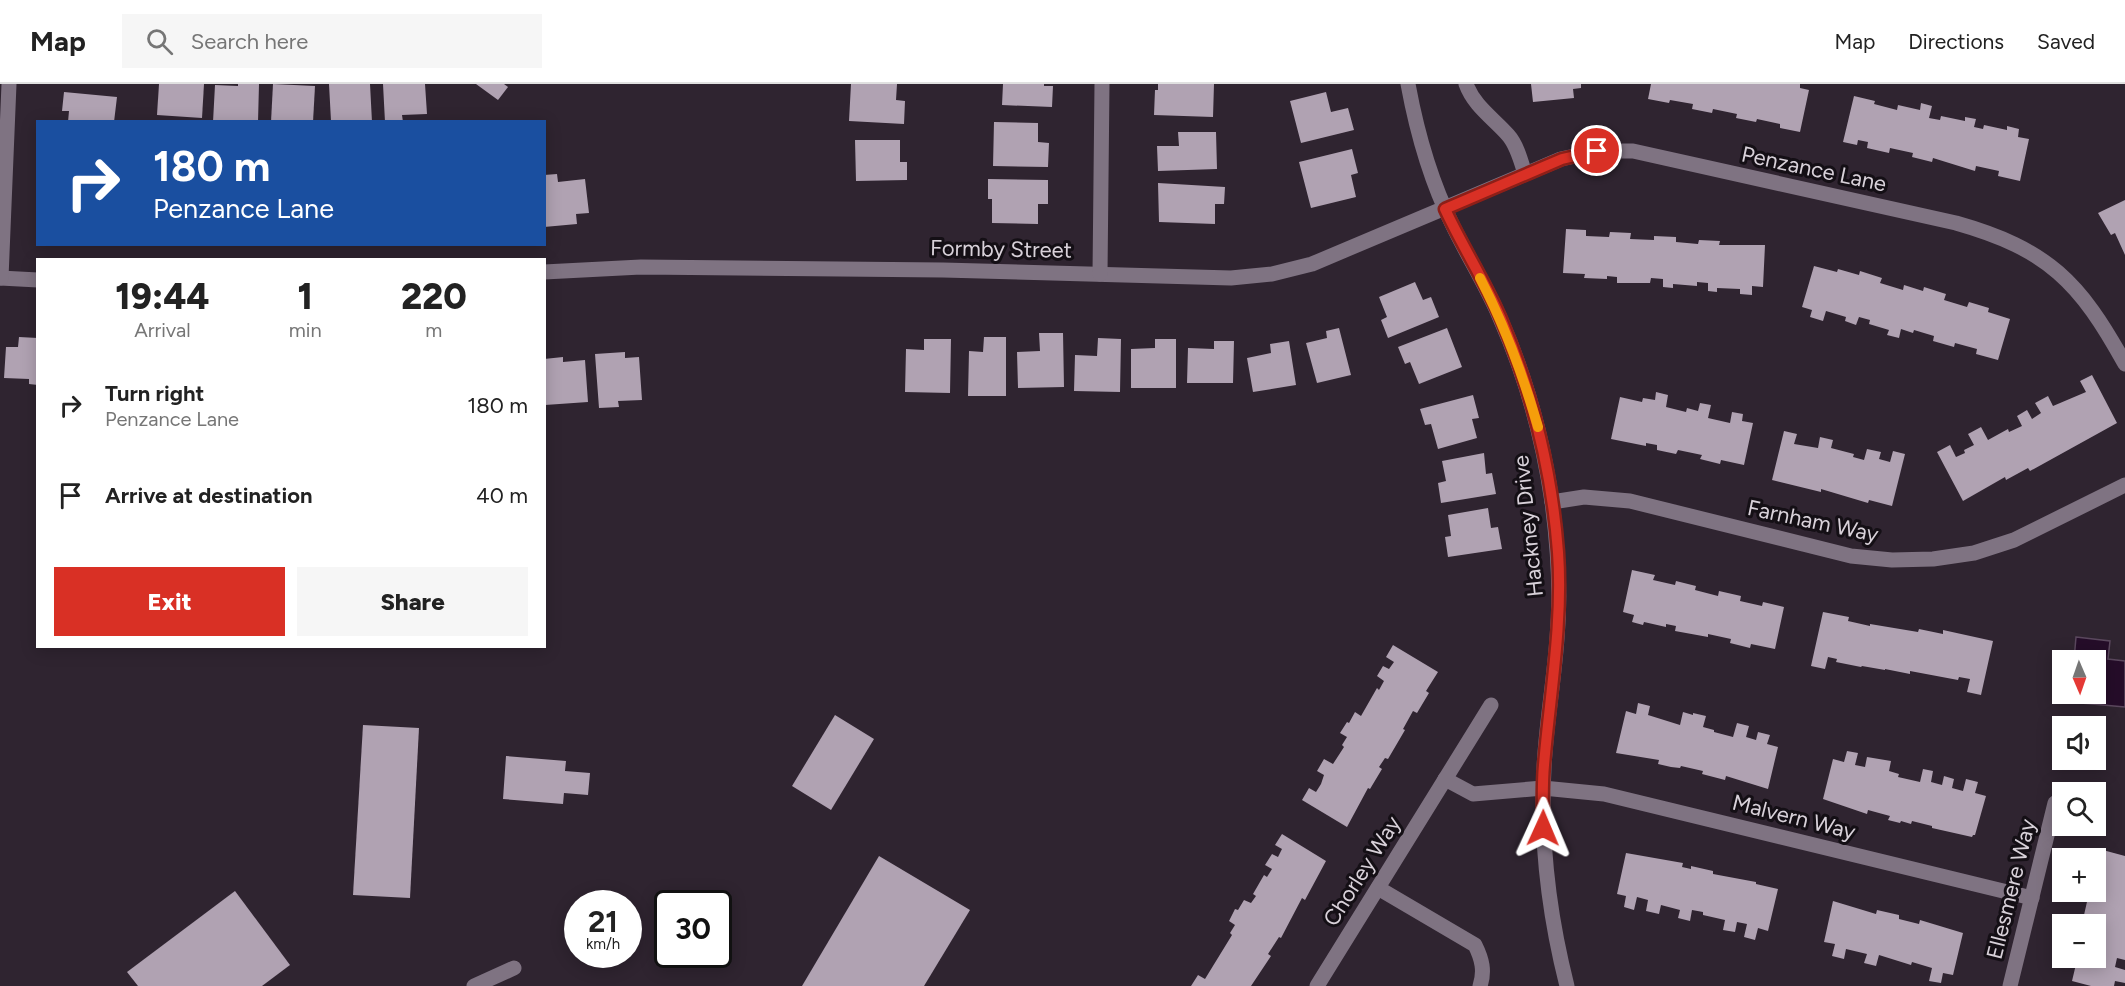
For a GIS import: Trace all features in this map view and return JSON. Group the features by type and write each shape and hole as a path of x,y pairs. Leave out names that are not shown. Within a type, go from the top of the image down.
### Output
{"street":[{"path":"9,84 0,278 36,280"},
{"path":"1100,274 1102,84"},
{"name":"Hackney Drive","path":"1408,84 1413,112 1430,170 1445,209 1500,316 1522,373 1539,432 1552,502 1558,552 1558,613 1543,788 1543,828 1546,877 1558,950 1567,986"},
{"path":"1466,84 1485,114 1509,136 1525,174"},
{"name":"Penzance Lane","path":"1445,209 1562,159 1597,151 1633,151 1956,222 1989,232 2028,250 2054,267 2080,293 2102,323 2125,364"},
{"name":"Formby Street","path":"546,272 641,267 1231,278 1272,274 1312,264 1445,209"},
{"name":"Farnham Way","path":"1552,502 1584,497 1630,501 1851,556 1892,560 1933,559 1974,553 2014,540 2125,485"},
{"name":"Chorley Way","path":"1317,986 1491,705"},
{"path":"1445,779 1473,794 1543,788"},
{"name":"Malvern Way","path":"1543,788 1604,794 2032,898"},
{"name":"Ellesmere Way","path":"2010,986 2052,815"},
{"path":"1378,888 1475,945 1484,970 1480,986"},
{"path":"474,986 514,968"}],"shaded area":[{"path":"2076,637 2110,641 2108,659 2125,661 2125,707 2092,704 2106,704 2106,650 2075,650"}],"building":[{"path":"159,84 204,84 202,118 157,115"},
{"path":"238,84 259,84 258,120 213,120 215,85 238,86"},
{"path":"273,84 315,86 313,120 271,120"},
{"path":"329,84 370,84 372,120 331,120"},
{"path":"383,84 425,84 427,114 402,115 403,120 385,120"},
{"path":"476,84 504,84 508,87 498,100"},
{"path":"851,84 897,84 896,100 905,101 904,124 849,121"},
{"path":"1003,84 1053,86 1052,107 1002,105"},
{"path":"1158,84 1214,84 1213,117 1154,115 1155,90 1158,90"},
{"path":"1531,84 1581,84 1581,88 1573,89 1574,98 1533,102"},
{"path":"1651,84 1800,84 1800,88 1809,90 1800,132 1780,128 1780,124 1757,119 1756,122 1736,118 1737,114 1713,109 1712,113 1692,109 1693,104 1648,99"},
{"path":"64,92 117,97 114,120 68,120 69,111 62,111"},
{"path":"1326,92 1331,112 1348,108 1354,130 1301,143 1290,101"},
{"path":"1854,96 1897,110 1898,105 1920,110 1921,103 1932,106 1929,118 1940,120 1941,116 1965,121 1965,117 1976,119 1974,127 1983,129 1984,125 2007,130 2007,126 2019,129 2018,137 2029,139 2020,181 1998,176 1999,171 1976,166 1975,171 1933,158 1932,162 1912,157 1913,153 1890,148 1889,153 1867,148 1868,142 1858,140 1857,145 1843,142"},
{"path":"994,122 1038,123 1038,142 1049,143 1048,167 993,166"},
{"path":"1178,132 1216,132 1217,169 1158,171 1157,146 1179,146"},
{"path":"855,140 900,140 900,162 907,162 907,180 856,181"},
{"path":"1352,149 1358,173 1351,175 1356,197 1311,208 1299,162"},
{"path":"557,174 558,182 585,179 589,213 576,214 577,224 546,227 546,175"},
{"path":"988,179 1048,180 1048,204 1038,204 1038,224 992,223 992,199 988,199"},
{"path":"1158,183 1225,187 1224,204 1215,204 1215,224 1159,222"},
{"path":"2125,200 2125,255 2115,233 2111,235 2098,213"},
{"path":"1566,229 1586,230 1586,236 1609,237 1610,232 1631,233 1630,239 1654,240 1654,236 1676,237 1676,242 1698,244 1699,240 1720,241 1719,245 1765,245 1763,287 1752,286 1752,295 1740,294 1740,289 1717,288 1717,292 1708,291 1708,283 1697,282 1697,286 1673,284 1673,288 1663,287 1663,279 1651,278 1650,283 1617,283 1617,277 1584,278 1585,274 1563,273"},
{"path":"1814,266 1859,275 1860,271 1882,278 1880,283 1903,290 1904,285 1923,291 1924,287 1946,294 1944,300 1967,307 1969,302 1989,308 1988,312 2010,319 1998,360 1976,354 1977,349 1955,343 1954,347 1933,341 1934,336 1914,330 1913,333 1901,329 1899,338 1887,335 1889,330 1869,324 1870,320 1859,317 1856,325 1845,321 1846,317 1826,311 1823,321 1810,317 1812,310 1802,307"},
{"path":"1415,282 1423,300 1431,297 1439,317 1388,338 1381,320 1387,317 1379,297"},
{"path":"1339,328 1351,375 1317,383 1306,343 1327,338 1326,331"},
{"path":"1447,328 1462,367 1419,384 1410,362 1405,364 1398,347"},
{"path":"1039,333 1063,333 1064,387 1018,388 1017,352 1040,351"},
{"path":"19,337 36,338 36,385 29,384 29,379 4,378 6,347 18,347"},
{"path":"984,337 1006,337 1006,396 968,396 969,351 983,352"},
{"path":"1098,338 1121,339 1120,392 1074,391 1075,355 1097,356"},
{"path":"924,339 951,339 950,393 905,392 906,349 924,350"},
{"path":"1155,339 1176,339 1176,388 1131,388 1131,349 1155,348"},
{"path":"1214,341 1234,341 1233,383 1187,383 1188,348 1214,349"},
{"path":"1289,341 1296,385 1253,392 1247,358 1271,353 1270,344"},
{"path":"625,352 625,358 639,357 642,400 618,401 619,407 599,408 595,354"},
{"path":"563,357 563,362 585,360 588,402 546,405 546,359"},
{"path":"2092,375 2117,423 2030,471 2028,468 2006,480 2005,477 1963,501 1937,452 1950,445 1956,457 1965,453 1964,450 1974,445 1968,434 1981,427 1988,440 2008,429 2009,432 2022,426 2017,416 2027,410 2032,419 2041,413 2035,403 2048,396 2053,406 2086,392 2080,381"},
{"path":"1656,392 1668,395 1666,407 1686,412 1687,408 1698,411 1700,403 1711,405 1708,418 1730,423 1732,412 1743,414 1742,421 1753,423 1744,465 1721,460 1720,464 1700,459 1702,455 1678,450 1676,454 1657,450 1657,445 1646,443 1646,446 1611,439 1620,397 1642,402 1643,398 1655,400"},
{"path":"1473,395 1479,418 1472,419 1477,438 1438,449 1431,424 1425,425 1420,409"},
{"path":"1784,431 1797,434 1794,444 1818,448 1820,437 1833,440 1831,448 1854,454 1853,457 1864,460 1867,449 1881,452 1879,459 1890,462 1893,451 1905,454 1892,506 1869,500 1868,503 1821,489 1821,492 1772,480"},
{"path":"1484,453 1486,474 1492,473 1496,494 1441,503 1438,483 1446,481 1442,461"},
{"path":"1488,508 1491,528 1498,527 1502,549 1448,557 1445,537 1451,536 1448,515"},
{"path":"1632,570 1655,575 1653,580 1675,585 1676,581 1696,586 1695,590 1718,596 1719,591 1741,596 1740,601 1762,606 1763,602 1784,607 1775,649 1751,644 1750,648 1730,643 1731,639 1675,631 1676,626 1666,624 1666,627 1632,622 1634,615 1623,612"},
{"path":"1823,612 1849,617 1848,621 1870,626 1870,624 1918,632 1919,629 1943,634 1943,630 1993,641 1981,695 1967,692 1970,679 1959,677 1958,680 1910,671 1910,674 1861,667 1836,662 1837,659 1828,657 1825,669 1811,666"},
{"path":"1393,645 1438,672 1426,691 1429,693 1417,713 1413,711 1403,729 1405,730 1388,759 1385,758 1379,767 1382,769 1370,789 1368,788 1347,827 1302,800 1309,788 1316,792 1321,784 1324,775 1317,771 1324,759 1333,764 1344,747 1342,745 1347,737 1340,733 1347,722 1349,723 1355,712 1361,716 1377,688 1379,690 1384,681 1377,676 1383,666 1389,669 1394,662 1386,657"},
{"path":"1638,703 1650,706 1648,715 1680,725 1683,712 1693,715 1693,713 1706,716 1703,727 1714,730 1714,732 1733,737 1737,723 1749,726 1746,737 1756,740 1758,732 1770,735 1767,744 1778,747 1768,789 1726,776 1725,780 1702,774 1703,771 1658,764 1659,760 1616,753 1626,711 1636,714"},
{"path":"835,715 874,739 831,810 792,786"},
{"path":"363,725 419,728 410,898 353,895"},
{"path":"1847,751 1858,753 1855,765 1865,767 1867,757 1891,761 1889,771 1899,774 1898,777 1920,782 1923,769 1933,771 1931,782 1942,785 1944,776 1954,779 1952,788 1963,791 1966,779 1978,782 1975,793 1986,796 1975,835 1972,837 1912,821 1911,824 1901,821 1900,823 1888,820 1890,816 1868,810 1867,814 1823,799 1833,759 1844,762"},
{"path":"506,756 566,761 565,771 590,773 588,795 564,793 563,804 503,799"},
{"path":"1282,834 1326,861 1305,900 1302,898 1281,938 1279,937 1268,954 1271,956 1251,986 1191,986 1198,975 1205,979 1232,935 1230,933 1235,925 1229,921 1235,909 1238,910 1244,900 1251,903 1256,896 1253,894 1264,875 1267,877 1272,869 1265,865 1272,854 1278,857 1282,849 1275,845"},
{"path":"2106,851 2125,856 2125,960 2117,958 2115,967 2125,970 2125,983 2115,981 2114,986 2091,986 2072,981 2075,968 2106,968 2106,914 2084,914 2087,902 2106,902"},
{"path":"1626,853 1683,863 1682,867 1691,869 1691,866 1713,871 1713,874 1756,882 1756,884 1778,889 1768,931 1758,928 1755,940 1744,937 1747,924 1737,922 1735,932 1723,930 1725,920 1692,910 1690,921 1678,918 1680,910 1661,905 1659,914 1646,911 1648,900 1637,897 1634,910 1624,907 1626,896 1617,894"},
{"path":"879,856 970,910 924,986 802,986"},
{"path":"235,891 290,965 262,986 138,986 127,972"},
{"path":"1833,901 1876,914 1877,910 1899,915 1899,919 1919,924 1920,920 1963,933 1953,975 1943,973 1941,983 1929,981 1932,968 1912,962 1911,965 1879,955 1876,966 1864,963 1867,954 1846,949 1844,959 1832,956 1835,944 1824,942"}],"slow traffic":[{"path":"1480,278 1500,316 1522,373 1538,427"}],"route":[{"path":"1543,828 1544,767 1558,613 1558,552 1552,502 1539,432 1522,373 1500,316 1445,209 1562,159 1597,151"}]}
